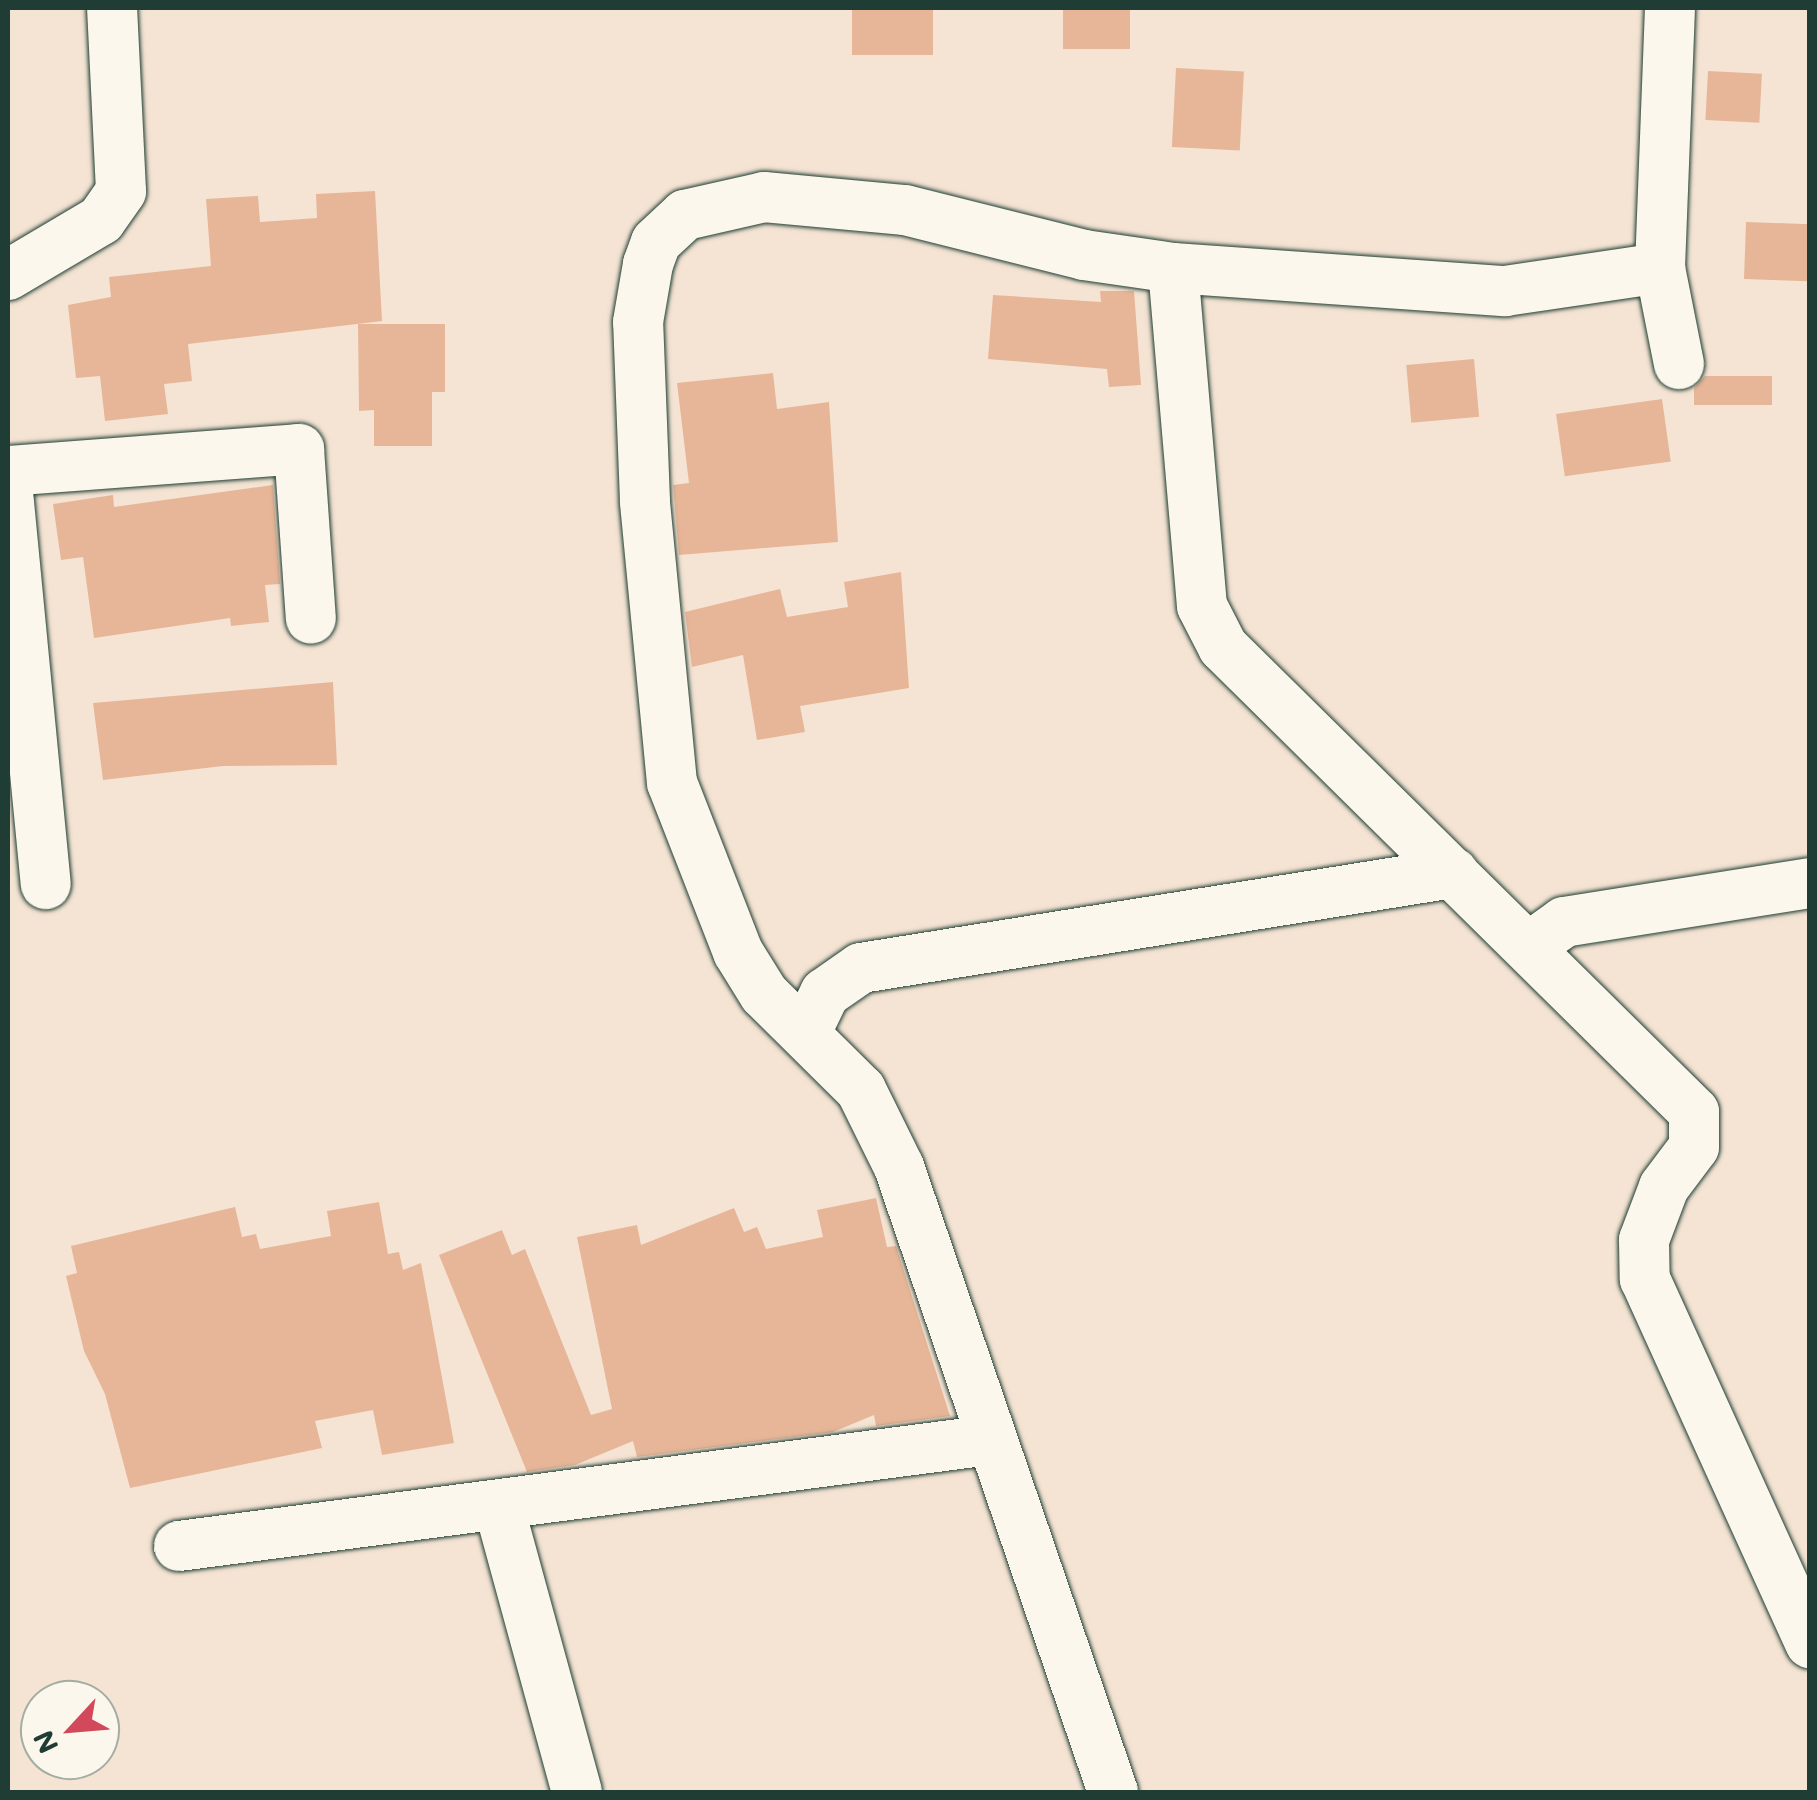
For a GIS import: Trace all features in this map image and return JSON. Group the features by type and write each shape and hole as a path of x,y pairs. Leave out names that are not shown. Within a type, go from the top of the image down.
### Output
{"street":[{"path":"8,275 102,220 121,192 112,8"},
{"path":"1670,8 1660,268 1680,364"},
{"path":"1113,1792 899,1167 861,1090 807,1030 764,994 738,952 672,783 645,501 638,322 656,242 686,214 764,197 905,210 1084,254 1173,268 1506,291 1660,268"},
{"path":"1173,268 1202,606 1223,646 1694,1112 1694,1148 1664,1187 1644,1240 1645,1278 1808,1634"},
{"path":"8,472 298,449 311,618"},
{"path":"8,492 46,884"},
{"path":"807,1030 826,993 860,968 1453,873"},
{"path":"1529,947 1564,922 1810,883"},
{"path":"179,1546 990,1440"},
{"path":"499,1507 578,1792"}],"building":[{"path":"852,8 933,8 933,55 852,55"},
{"path":"1063,8 1130,8 1130,49 1063,49"},
{"path":"1176,68 1244,72 1240,150 1172,147"},
{"path":"1708,71 1762,74 1759,123 1705,120"},
{"path":"375,191 382,321 188,344 192,381 164,384 168,414 105,421 100,376 76,378 68,305 111,297 109,277 211,266 206,199 258,196 260,222 317,218 316,194"},
{"path":"1746,222 1810,224 1808,281 1744,279"},
{"path":"1100,291 1134,291 1141,385 1109,387 1107,369 988,359 993,295 1101,302"},
{"path":"358,324 445,324 445,392 432,392 432,446 374,446 374,410 359,411"},
{"path":"1474,359 1479,417 1411,423 1406,365"},
{"path":"773,373 777,409 829,402 838,542 679,555 673,485 689,483 677,383"},
{"path":"1705,376 1772,376 1772,405 1694,405 1694,388"},
{"path":"1662,399 1671,461 1565,476 1556,414"},
{"path":"273,485 280,584 265,585 269,622 231,626 230,618 94,638 83,557 61,560 53,504 113,495 114,507"},
{"path":"901,572 909,688 800,706 805,732 757,740 743,655 692,667 685,612 780,589 787,617 848,607 844,582"},
{"path":"333,682 337,765 223,766 103,780 93,703"},
{"path":"876,1198 887,1247 896,1246 950,1416 876,1426 874,1415 833,1432 637,1457 633,1441 575,1465 527,1472 439,1255 502,1230 512,1255 525,1249 591,1415 612,1409 577,1237 637,1225 641,1245 734,1208 744,1232 757,1227 766,1249 823,1237 817,1210"},
{"path":"379,1202 388,1254 399,1252 403,1270 421,1263 454,1443 382,1455 373,1410 315,1421 322,1448 130,1488 105,1394 84,1351 66,1276 77,1273 71,1246 235,1207 242,1237 256,1234 260,1249 331,1236 327,1211"}]}
